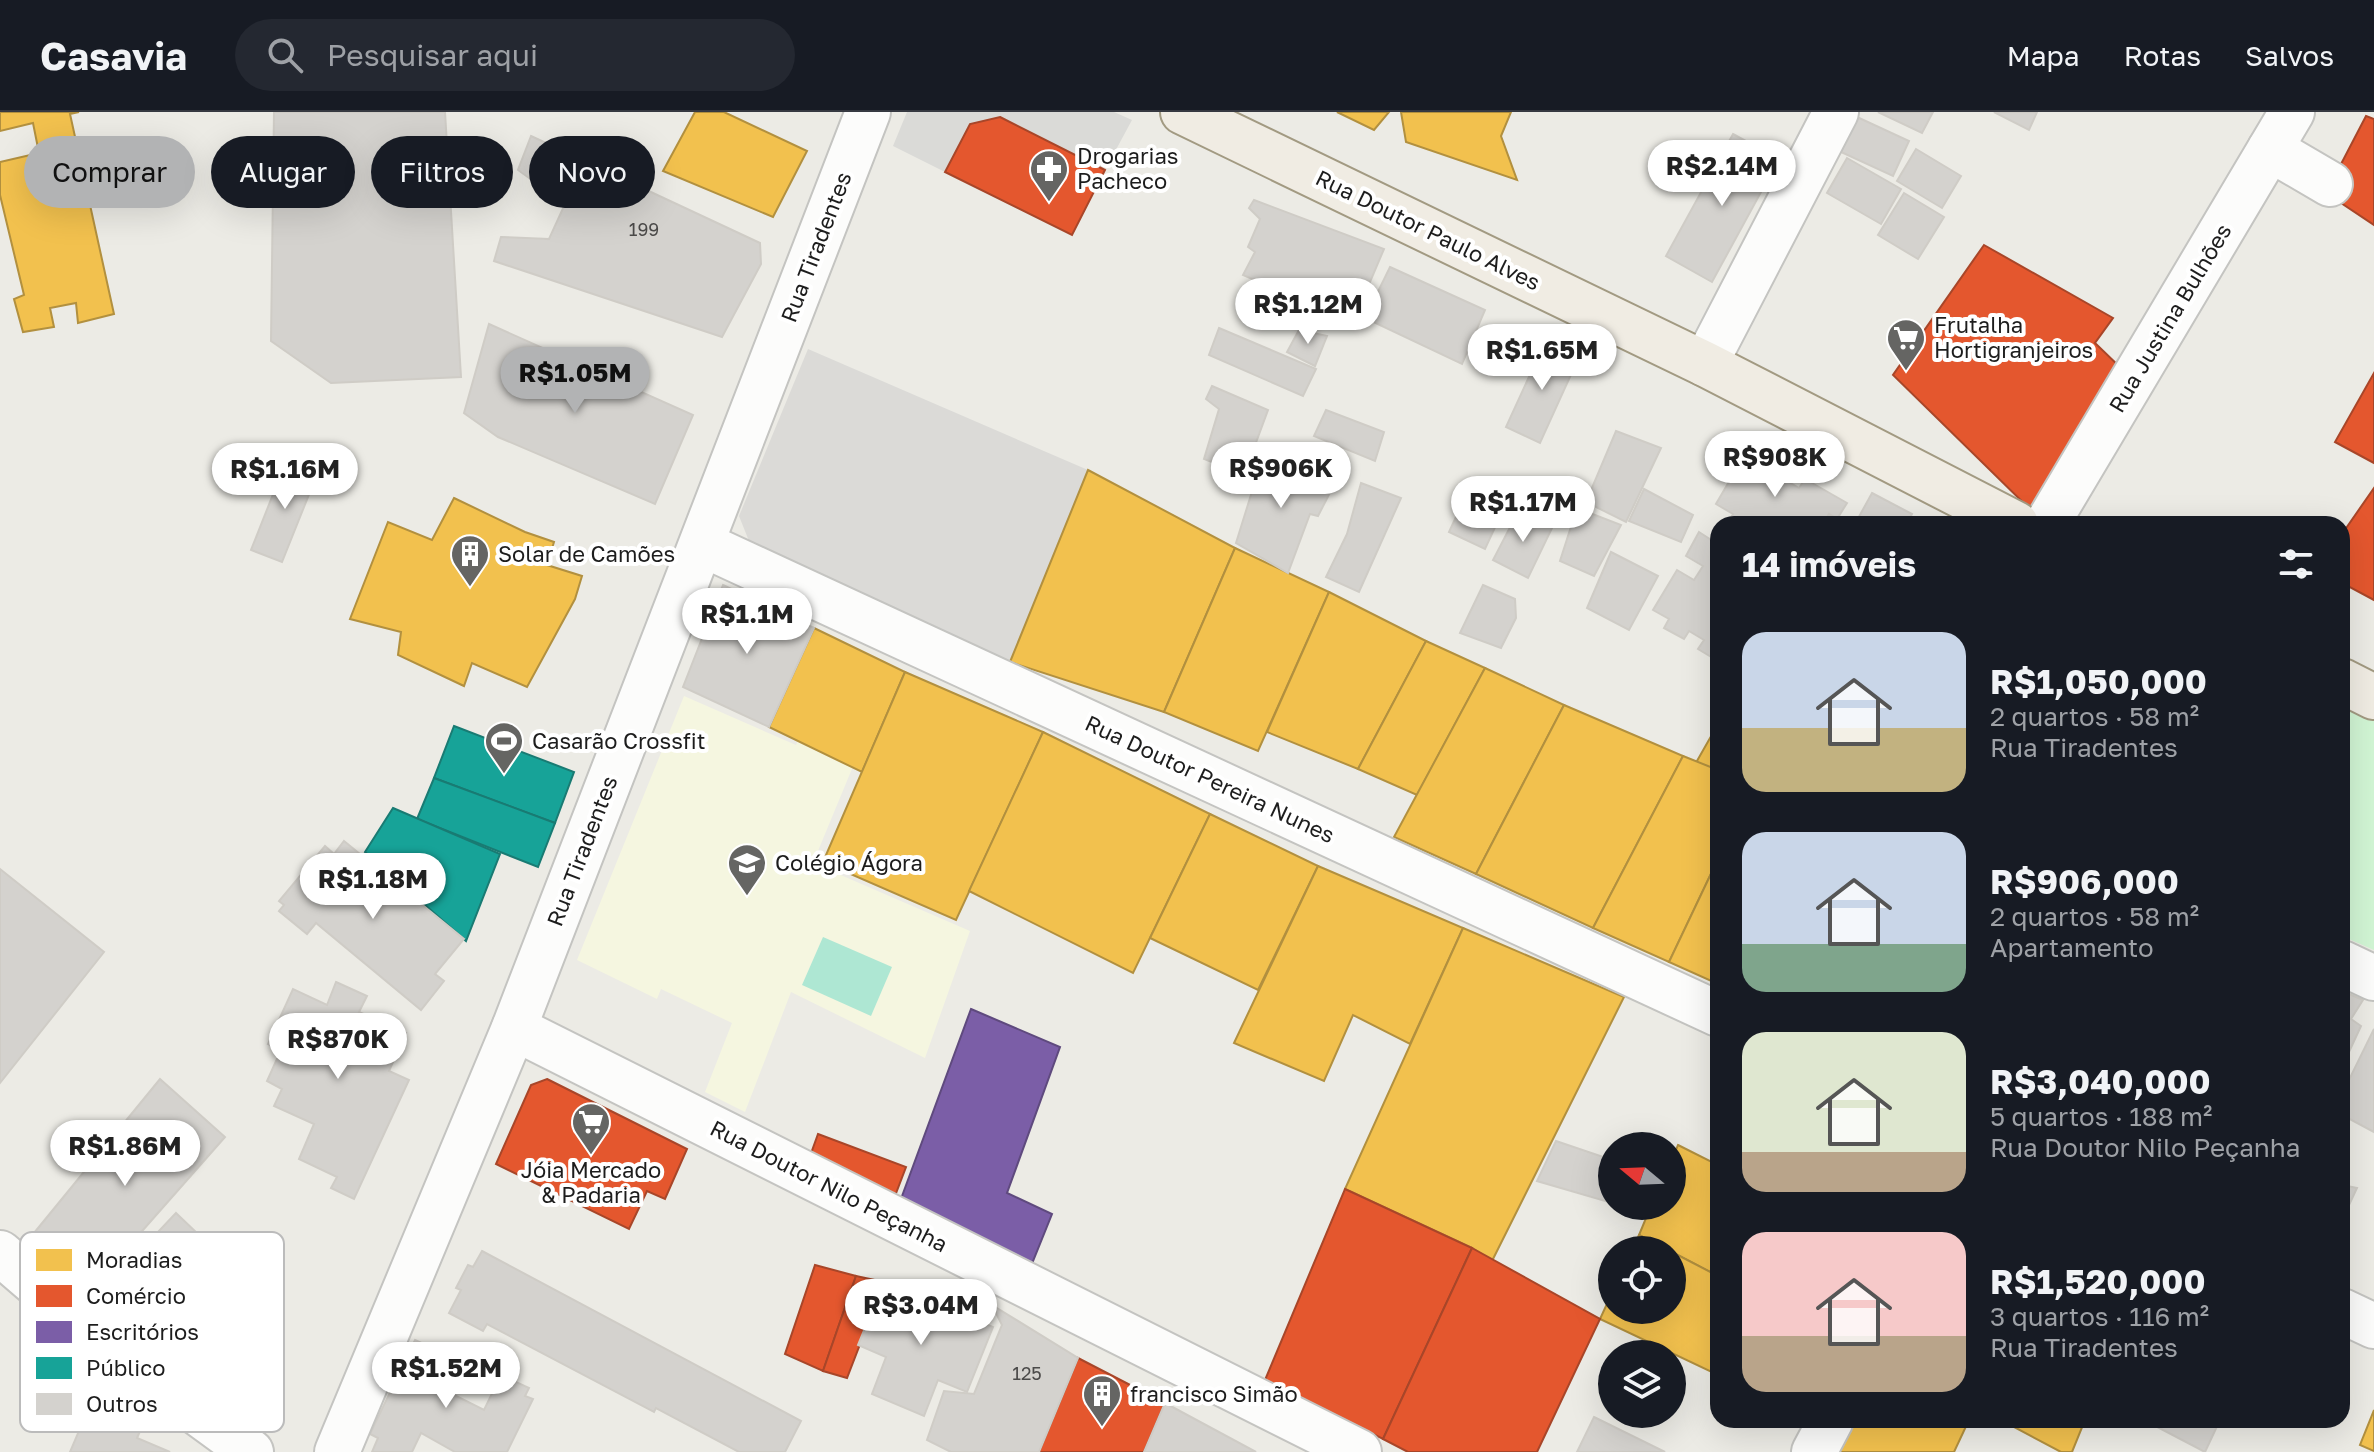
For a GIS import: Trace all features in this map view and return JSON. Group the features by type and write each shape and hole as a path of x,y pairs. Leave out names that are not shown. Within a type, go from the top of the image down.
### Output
{"main road":[{"name":"Rua Doutor Paulo Alves","path":"1183,112 1705,364 2000,516"},
{"path":"2350,685 2374,697"}],"street":[{"name":"Rua Tiradentes","path":"337,1452 514,1028 868,112"},
{"path":"1705,364 1836,112"},
{"path":"2281,130 2330,184"},
{"name":"Rua Justina Bulhões","path":"2052,516 2281,130"},
{"name":"Rua Doutor Pereira Nunes","path":"702,544 1710,1010"},
{"path":"2350,967 2374,978"},
{"name":"Rua Doutor Nilo Peçanha","path":"514,1028 1359,1452"},
{"path":"0,1253 20,1270"},
{"path":"2350,1315 2374,1326"},
{"path":"1814,1452 1827,1428"},
{"path":"224,1432 251,1452"}],"shaded area":[{"path":"907,112 1114,112 1132,120 1105,170 1000,117 970,124 945,172 893,146"},
{"path":"808,349 1088,470 1010,662 749,541 739,516"},
{"name":"Colégio Ágora","path":"684,696 796,745 807,723 861,747 813,863 970,931 925,1058 791,992 745,1112 705,1092 732,1023 661,989 657,999 577,960"}],"green space":[{"path":"2350,710 2374,721 2374,950 2350,940"},
{"path":"823,937 892,967 871,1016 802,985"}],"building: Moradias":[{"path":"0,112 79,112 70,114 75,136 36,136 33,123 0,131"},
{"path":"695,112 724,112 807,151 773,217 663,171"},
{"path":"1337,112 1389,112 1374,130"},
{"path":"1401,112 1511,112 1501,136 1517,180 1406,142"},
{"path":"24,156 24,208 91,208 114,314 78,323 76,303 50,308 54,327 23,332 14,299 24,295 0,195 0,162"},
{"path":"1088,470 1235,548 1164,712 1010,662"},
{"name":"Solar de Camões","path":"454,498 525,532 554,542 547,565 582,576 575,599 527,687 472,663 464,686 398,655 401,632 350,619 388,522 432,540"},
{"path":"1235,548 1329,592 1258,751 1164,712"},
{"path":"1329,592 1426,641 1358,769 1267,732"},
{"path":"814,628 905,672 862,772 769,727"},
{"path":"1426,641 1485,668 1417,795 1358,769"},
{"path":"1485,668 1564,705 1476,874 1394,837"},
{"path":"905,672 1043,732 956,920 823,862"},
{"path":"1564,705 1683,756 1593,928 1476,874"},
{"path":"1043,732 1210,814 1133,973 969,891"},
{"path":"1710,738 1710,777 1693,768"},
{"path":"1683,756 1710,767 1710,876 1669,962 1593,928"},
{"path":"1210,814 1318,866 1258,990 1150,938"},
{"path":"1318,866 1463,928 1410,1044 1353,1015 1324,1081 1234,1043"},
{"path":"1710,876 1710,980 1669,962"},
{"path":"1463,928 1624,997 1492,1261 1472,1248 1345,1189"},
{"path":"1686,1149 1710,1161 1710,1272 1686,1259 1686,1236 1639,1235 1645,1220 1686,1220"},
{"path":"1686,1259 1710,1272 1710,1371 1686,1360 1686,1340 1644,1340 1611,1324 1686,1324"},
{"path":"2374,1410 2374,1451 2360,1445"},
{"path":"1840,1428 1965,1428 1954,1452 1829,1452"},
{"path":"2016,1428 2082,1428 2072,1452 2061,1452"}],"building: Comércio":[{"path":"2366,116 2374,119 2374,225 2326,193"},
{"name":"Drogarias Pacheco","path":"1000,117 1105,170 1072,235 945,172 970,124"},
{"path":"1984,245 2113,318 2095,343 2126,373 2042,516 2037,516 1893,375"},
{"path":"2374,373 2374,463 2335,442"},
{"path":"2374,488 2374,600 2350,587 2350,522"},
{"name":"Jóia Mercado & Padaria","path":"547,1079 687,1149 665,1199 647,1191 629,1229 496,1164 531,1085"},
{"path":"818,1134 906,1167 890,1209 804,1173"},
{"path":"1345,1189 1472,1248 1383,1439 1265,1380"},
{"path":"1472,1248 1598,1318 1537,1452 1408,1452 1383,1439"},
{"path":"815,1265 856,1276 823,1371 785,1354"},
{"path":"856,1276 884,1282 847,1378 823,1371"},
{"name":"francisco Simão","path":"1078,1358 1165,1403 1144,1452 1039,1452"}],"building: Escritórios":[{"path":"971,1009 1060,1047 1007,1193 1052,1214 1027,1276 898,1207"}],"building: Público":[{"name":"Casarão Crossfit","path":"454,726 574,772 555,823 434,778"},
{"path":"434,778 555,823 538,867 417,819"},
{"path":"393,808 500,854 466,941 365,852"}],"building: Outros":[{"path":"274,112 445,112 446,136 371,136 371,208 451,208 461,377 331,383 271,341 273,208 355,208 355,136 274,136"},
{"path":"1878,112 1933,112 1922,133"},
{"path":"1994,112 2037,112 2029,130"},
{"path":"1857,117 1909,141 1893,176 1841,152"},
{"path":"1733,134 1779,159 1712,282 1666,256"},
{"path":"529,141 529,178 518,170"},
{"path":"1916,149 1961,176 1942,208 1897,181"},
{"path":"1847,158 1901,189 1881,224 1827,193"},
{"path":"1904,193 1944,217 1918,259 1878,235"},
{"path":"655,194 760,243 761,264 722,337 494,261 501,237 549,239 563,208 655,208"},
{"path":"1254,200 1384,249 1353,322 1243,275 1255,252 1248,247 1260,219 1249,208"},
{"path":"1390,267 1485,310 1462,364 1365,318"},
{"path":"489,324 693,415 655,504 498,437 464,413"},
{"path":"1219,328 1316,369 1303,396 1209,355"},
{"path":"1299,330 1327,336 1315,366 1287,352"},
{"path":"1545,342 1579,357 1540,443 1506,427"},
{"path":"1212,386 1268,410 1244,475 1204,459 1219,409 1206,399"},
{"path":"1326,410 1384,432 1375,461 1314,436"},
{"path":"1616,431 1661,448 1626,522 1586,502"},
{"path":"1264,453 1335,483 1318,516 1310,514 1288,573 1236,543"},
{"path":"1744,456 1799,488 1805,479 1847,503 1839,516 1732,516 1716,504"},
{"path":"287,459 318,472 282,562 251,550"},
{"path":"1474,478 1510,495 1485,549 1449,532"},
{"path":"1361,483 1401,498 1359,592 1326,577 1347,534"},
{"path":"1644,489 1693,515 1681,542 1629,521"},
{"path":"1872,493 1912,514 1911,516 1859,516"},
{"path":"1577,508 1621,525 1594,576 1560,561"},
{"path":"1519,510 1540,518 1552,528 1528,578 1493,560"},
{"path":"1699,532 1710,539 1710,656 1698,649 1704,640 1689,631 1684,639 1664,628 1669,619 1653,610 1677,570 1694,580 1703,566 1686,556"},
{"path":"1611,552 1658,576 1629,630 1587,608"},
{"path":"723,585 814,628 769,727 683,687"},
{"path":"1483,585 1515,599 1516,618 1501,648 1460,633"},
{"path":"344,841 464,939 435,974 444,981 421,1010 316,923 307,934 279,911 284,905 279,901 325,846 334,854"},
{"path":"0,869 104,952 0,1083"},
{"path":"336,982 367,996 359,1012 406,1033 389,1071 409,1080 354,1199 331,1188 337,1177 299,1159 314,1124 274,1106 282,1089 267,1081 281,1050 268,1044 293,989 327,1005"},
{"path":"2350,994 2363,1000 2351,1019 2361,1026 2350,1050"},
{"path":"2374,1029 2374,1132 2350,1119 2350,1078"},
{"path":"160,1079 225,1137 141,1232 35,1232"},
{"path":"1556,1141 1598,1155 1598,1199 1537,1181"},
{"path":"2350,1187 2357,1188 2350,1203"},
{"path":"176,1213 196,1232 158,1232"},
{"path":"482,1251 801,1421 785,1452 739,1452 656,1408 654,1412 487,1324 483,1331 449,1313 461,1290 456,1288 468,1265 473,1267"},
{"path":"884,1282 993,1327 967,1392 938,1380 924,1416 872,1394 886,1357 858,1345"},
{"path":"992,1305 1078,1358 1039,1452 951,1452 927,1440 944,1391 974,1394 1002,1325"},
{"path":"415,1340 456,1359 442,1389 484,1410 501,1375 529,1388 525,1396 533,1399 507,1452 455,1452 421,1433 412,1452 372,1452 378,1438 370,1434"},
{"path":"1165,1403 1256,1452 1144,1452"},
{"path":"1594,1417 1598,1419 1598,1428 1616,1428 1665,1452 1577,1452"},
{"path":"2159,1428 2216,1428 2205,1452"},
{"path":"79,1432 140,1432 137,1438 170,1452 70,1452"}],"place":[{"name":"Drogarias Pacheco","path":"1049,203"},
{"name":"Frutalha Hortigranjeiros","path":"1906,372"},
{"name":"Solar de Camões","path":"470,588"},
{"name":"Casarão Crossfit","path":"504,775"},
{"name":"Colégio Ágora","path":"747,897"},
{"name":"Jóia Mercado & Padaria","path":"591,1156"},
{"name":"francisco Simão","path":"1102,1428"}]}
